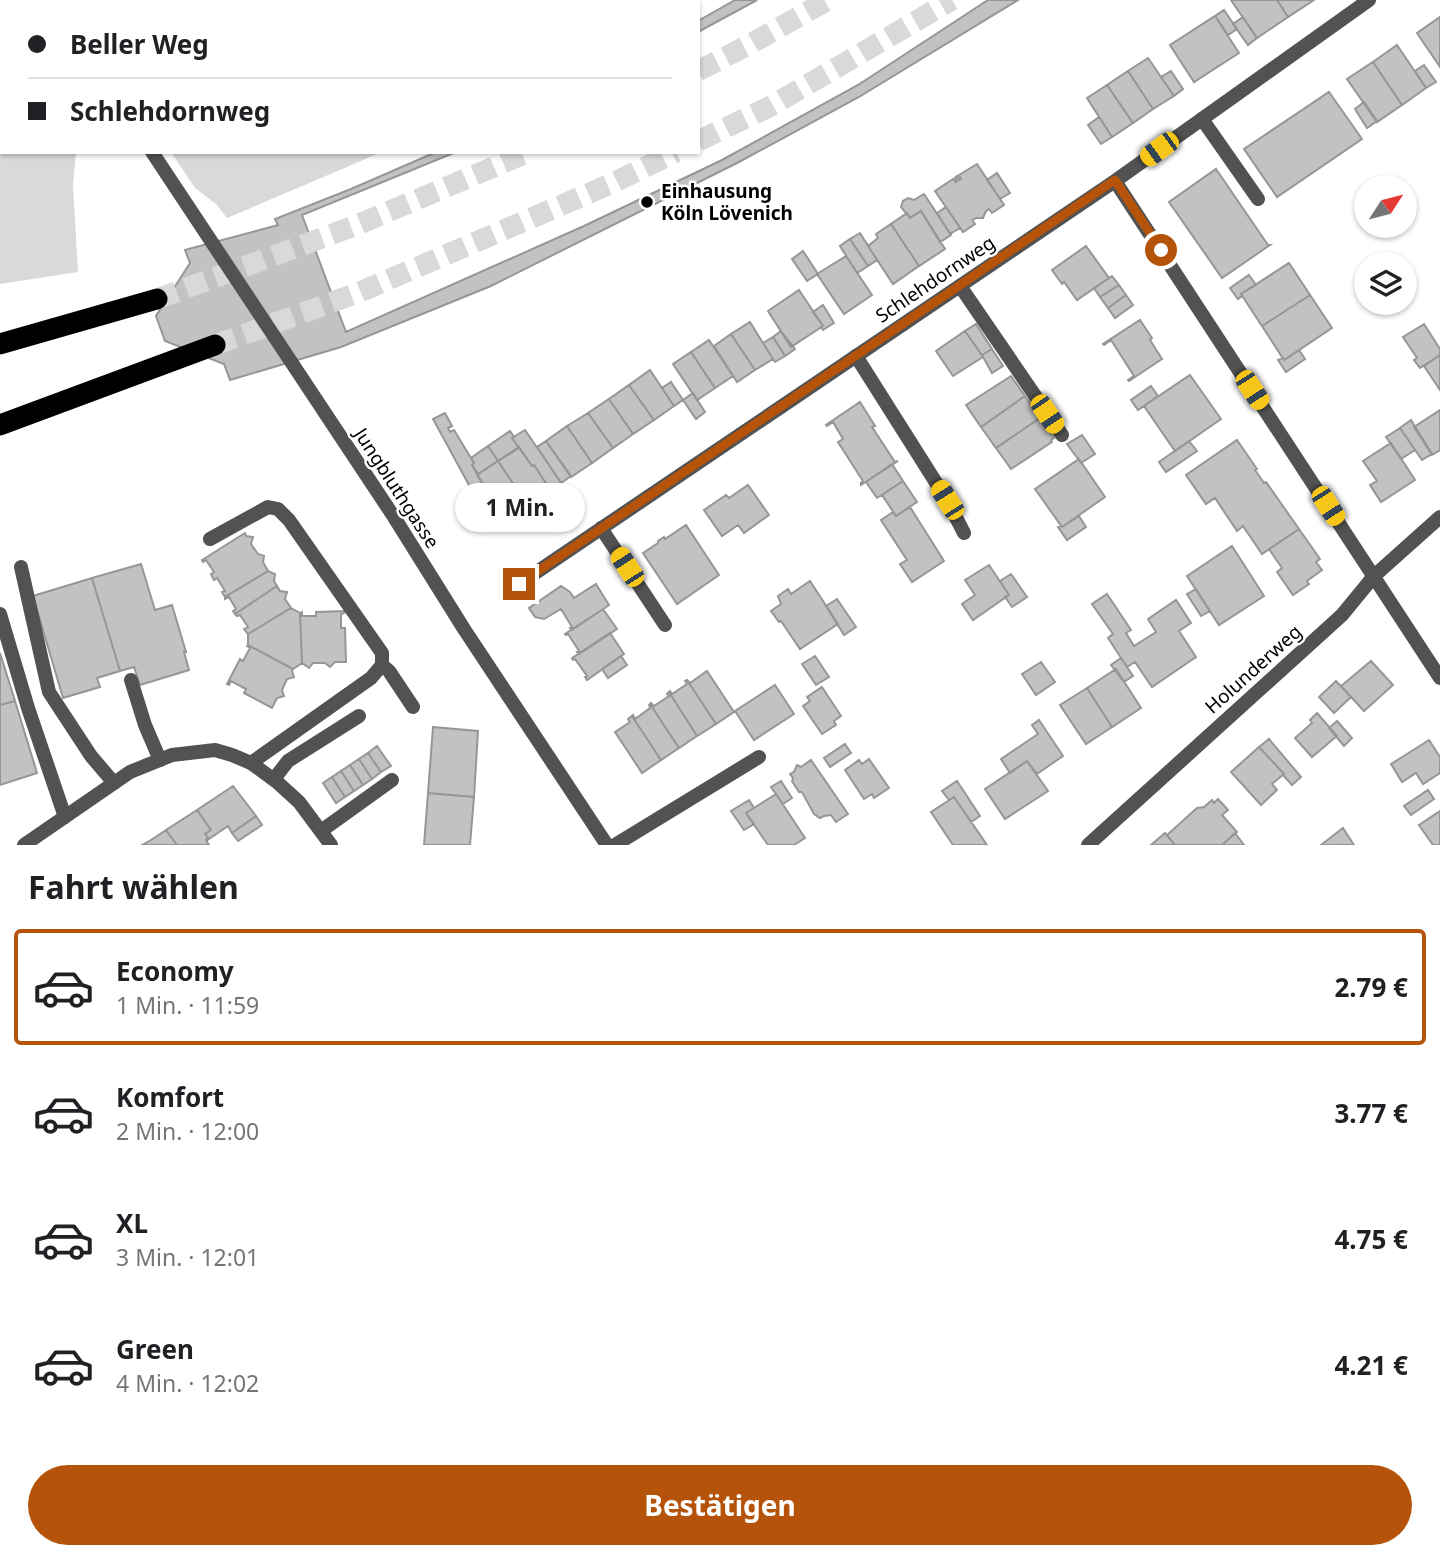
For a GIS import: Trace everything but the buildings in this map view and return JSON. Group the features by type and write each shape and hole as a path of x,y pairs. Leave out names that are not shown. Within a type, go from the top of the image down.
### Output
{"highway":[{"path":"0,344 157,299"},
{"path":"0,425 215,345"}],"street":[{"name":"Schlehdornweg","path":"519,584 1115,180 1369,0"},
{"path":"1202,118 1258,199"},
{"name":"Jungbluthgasse","path":"153,154 607,845"},
{"path":"1115,180 1440,678"},
{"path":"960,286 1062,435"},
{"path":"856,356 947,500 964,533"},
{"path":"210,538 268,507 278,509 289,520 382,653 382,666 371,678 251,763"},
{"name":"Holunderweg","path":"1087,845 1342,615 1374,576 1440,517"},
{"path":"601,528 665,625"},
{"path":"20,567 49,692 91,757 114,783"},
{"path":"0,614 65,817"},
{"path":"382,666 389,671 413,707"},
{"path":"131,680 145,725 160,760"},
{"path":"274,779 288,761 359,716"},
{"path":"24,845 130,772 172,755 215,750 251,763 274,779 299,802 331,845"},
{"path":"615,845 759,757"},
{"path":"321,831 392,780"}],"shaded area":[{"path":"0,154 76,154 73,186 78,272 0,284"},
{"path":"172,154 377,154 227,218 216,204 195,188"}],"tunnel":[{"path":"700,70 828,0"},
{"path":"700,140 771,106 952,0"},
{"path":"157,299 357,225 524,154"},
{"path":"215,345 360,292 615,182 672,154"}],"place":[{"name":"Einhausung Köln Lövenich","path":"647,202"}],"route":[{"path":"519,584 1115,180 1161,250"}]}
